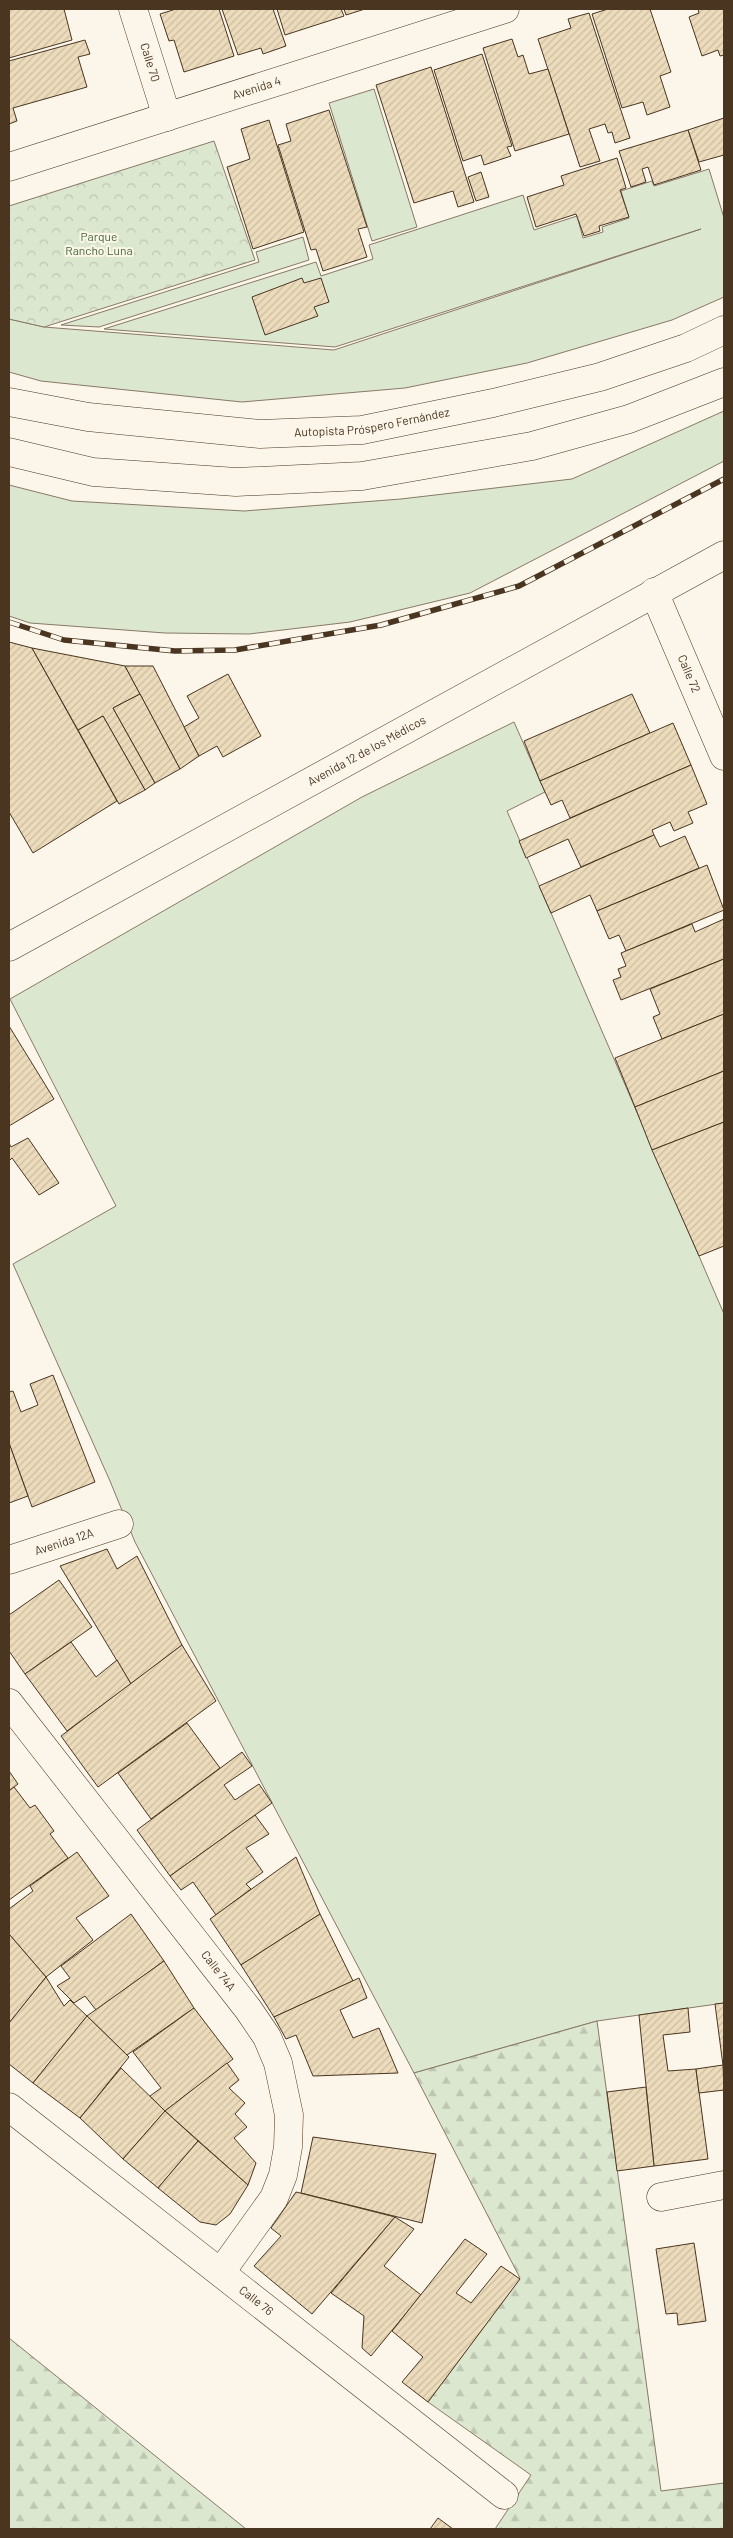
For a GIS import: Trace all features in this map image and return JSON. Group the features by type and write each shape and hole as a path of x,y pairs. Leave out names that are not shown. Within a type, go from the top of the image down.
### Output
{"main road":[{"name":"Calle 70","path":"133,9 168,117"},
{"name":"Avenida 4","path":"9,167 502,9"},
{"name":"Autopista Próspero Fernández","path":"9,402 88,417 260,434 362,430 493,403 600,377 686,348 724,330"},
{"path":"9,452 93,472 226,481 362,476 532,446 629,419 724,382"},
{"name":"Avenida 12 de los Médicos","path":"9,947 724,555"},
{"name":"Calle 72","path":"654,592 724,756"},
{"name":"Avenida 12A","path":"9,1560 119,1524"},
{"name":"Calle 74A","path":"9,1703 248,2008 267,2037 278,2063 289,2114 288,2147 283,2175 274,2198 221,2272"},
{"name":"Calle 76","path":"9,2107 504,2494"},
{"path":"661,2197 724,2185"}],"green space":[{"path":"374,89 417,227 372,241 329,103"},
{"name":"Parque Rancho Luna","path":"214,141 255,260 44,327 9,319 9,206"},
{"path":"709,169 724,218 724,297 672,320 527,363 405,388 242,402 41,381 9,372 9,319 44,327 334,350 701,229 335,347 104,329 316,262 321,276 373,259 369,245 523,195 534,230 577,216 583,238 603,232 602,227 629,218 621,191 652,181 654,186"},
{"path":"303,237 309,260 99,327 61,325 259,262 256,252"},
{"path":"724,411 724,461 470,593 350,622 249,634 165,633 30,623 9,616 9,485 72,501 244,511 401,499 572,479"},
{"path":"514,722 545,792 507,811 724,1314 724,2003 597,2021 414,2073 135,1542 110,1481 13,1264 116,1206 10,999 362,797"},
{"path":"597,2021 661,2491 724,2483 724,2529 495,2529 531,2475 428,2402 520,2278 414,2073"},
{"path":"9,2338 246,2529 9,2529"}],"building":[{"path":"9,9 64,9 72,40 9,58"},
{"path":"176,9 219,9 234,56 184,72 174,40 169,41 160,14"},
{"path":"222,9 273,9 286,46 263,54 261,48 238,55"},
{"path":"277,9 341,9 344,16 285,35"},
{"path":"344,9 365,9 346,15"},
{"path":"608,9 650,9 671,72 660,76 670,107 647,115 643,102 622,108 592,14"},
{"path":"698,9 724,9 724,55 720,56 718,50 702,56 689,17 699,13"},
{"path":"589,13 630,138 615,143 612,132 608,133 605,124 589,129 600,161 580,167 538,39 571,28 568,19"},
{"path":"512,39 518,57 523,55 529,74 548,69 569,134 515,151 483,48"},
{"path":"85,40 90,54 78,57 87,87 13,108 17,121 9,124 9,61"},
{"path":"482,54 512,146 507,147 511,156 484,165 481,155 463,161 434,70"},
{"path":"431,67 474,202 458,207 453,191 414,203 376,85"},
{"path":"329,110 367,227 358,229 367,257 323,271 316,249 311,250 278,145 291,141 286,124"},
{"path":"724,118 724,155 699,162 688,130"},
{"path":"269,120 304,232 253,249 227,167 250,159 241,129"},
{"path":"688,130 701,170 654,185 648,167 642,169 646,182 631,187 619,151"},
{"path":"617,158 626,188 620,190 629,217 599,226 600,231 584,236 576,214 536,227 527,197 564,185 561,176"},
{"path":"481,172 489,197 476,201 468,177"},
{"path":"302,278 304,283 321,278 329,302 314,307 318,316 265,335 252,297"},
{"path":"9,642 32,648 117,801 33,853 9,812"},
{"path":"32,648 125,666 140,694 113,708 155,783 145,790 103,716 78,730"},
{"path":"125,666 153,666 199,756 180,769"},
{"path":"228,674 261,736 223,757 217,746 199,756 184,727 199,718 187,696"},
{"path":"140,694 180,769 155,783 113,708"},
{"path":"632,694 650,733 540,781 524,741"},
{"path":"103,716 145,790 119,804 78,730"},
{"path":"673,723 691,765 570,818 562,800 551,805 540,781"},
{"path":"691,765 707,804 688,812 693,823 674,831 670,822 652,830 654,835 581,867 568,839 526,858 519,841"},
{"path":"654,835 660,847 685,836 699,868 597,911 590,895 551,913 539,886"},
{"path":"707,865 724,910 626,951 619,935 609,939 597,911"},
{"path":"724,919 724,959 621,1000 613,980 621,977 618,969 626,966 621,953 692,924 695,932"},
{"path":"724,959 724,1014 662,1039 653,1017 660,1014 650,989"},
{"path":"724,1014 724,1071 635,1107 615,1058"},
{"path":"9,1026 54,1099 9,1126"},
{"path":"724,1071 724,1122 652,1150 635,1107"},
{"path":"724,1122 724,1246 699,1256 652,1150"},
{"path":"28,1138 59,1183 39,1195 12,1158 9,1161 9,1143 11,1147"},
{"path":"53,1375 95,1482 32,1507 9,1443 9,1392 13,1391 21,1412 38,1405 30,1384"},
{"path":"9,1443 28,1496 9,1503"},
{"path":"107,1549 117,1569 137,1556 182,1645 131,1684 60,1566"},
{"path":"59,1580 92,1627 25,1674 9,1651 9,1615"},
{"path":"71,1642 96,1677 117,1660 131,1684 67,1731 25,1674"},
{"path":"182,1645 216,1701 98,1787 61,1736"},
{"path":"187,1723 220,1768 151,1819 118,1773"},
{"path":"242,1752 252,1766 224,1785 235,1800 259,1784 272,1803 170,1876 137,1830"},
{"path":"9,1771 18,1784 9,1791"},
{"path":"14,1787 30,1808 35,1805 54,1831 50,1834 68,1858 9,1900 9,1791"},
{"path":"255,1815 269,1834 246,1848 263,1872 246,1884 251,1889 216,1915 193,1882 181,1890 170,1876"},
{"path":"77,1852 109,1896 76,1918 93,1940 46,1977 9,1934 9,1909 33,1891 30,1886"},
{"path":"296,1857 320,1914 241,1965 210,1919"},
{"path":"131,1914 164,1961 96,2010 85,1996 74,2003 57,1986 70,1978 61,1966"},
{"path":"320,1914 353,1981 274,2017 241,1965"},
{"path":"9,1934 46,1977 9,2023"},
{"path":"164,1961 194,2008 127,2055 87,2016"},
{"path":"46,1977 64,2006 70,2000 87,2016 33,2083 9,2064 9,2023"},
{"path":"359,1978 367,1998 340,2010 353,2038 379,2028 398,2073 313,2076 296,2035 286,2039 274,2017"},
{"path":"724,2003 724,2073 715,2004"},
{"path":"194,2008 233,2059 165,2111 150,2096 161,2088 133,2052"},
{"path":"688,2008 690,2032 663,2035 668,2071 696,2069 708,2159 654,2166 639,2015"},
{"path":"87,2016 129,2057 80,2118 33,2083"},
{"path":"227,2063 239,2080 229,2088 245,2103 235,2114 247,2127 234,2138 256,2163 248,2185 165,2111"},
{"path":"723,2065 724,2090 699,2093 696,2069"},
{"path":"121,2068 165,2111 123,2159 80,2118"},
{"path":"646,2087 654,2166 617,2171 607,2092"},
{"path":"165,2111 198,2141 158,2188 123,2159"},
{"path":"313,2137 436,2154 422,2223 301,2193"},
{"path":"198,2141 248,2185 230,2214 216,2225 200,2222 158,2188"},
{"path":"296,2192 395,2217 312,2314 254,2266 281,2236 271,2228"},
{"path":"395,2217 414,2229 384,2266 421,2295 371,2356 362,2348 364,2316 331,2293"},
{"path":"465,2239 487,2254 456,2293 471,2303 501,2266 520,2279 428,2402 402,2382 423,2357 392,2331"},
{"path":"694,2243 706,2321 678,2325 677,2313 666,2314 656,2249"},
{"path":"438,2518 453,2529 430,2529"}],"railway":[{"path":"9,622 64,640 175,651 235,650 381,625 519,586 724,479"}]}
